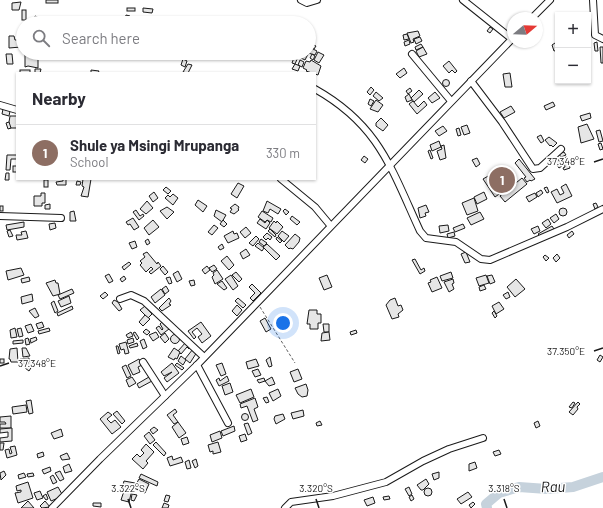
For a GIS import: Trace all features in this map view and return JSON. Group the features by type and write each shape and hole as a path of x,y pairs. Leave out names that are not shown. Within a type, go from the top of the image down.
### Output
{"street":[{"path":"300,0 312,3 318,0"},
{"path":"463,0 507,33"},
{"path":"538,12 550,0"},
{"path":"593,0 595,35 603,39"},
{"path":"52,508 204,357 330,225 507,44"},
{"path":"412,54 451,101"},
{"path":"471,81 502,122 532,168 540,168 562,149"},
{"path":"316,90 342,106 372,135 390,164 422,235 430,239 456,242 485,261 560,230 603,209"},
{"path":"0,104 16,110"},
{"path":"282,180 316,208 330,225"},
{"path":"0,216 61,218"},
{"path":"120,299 127,295 136,296 204,357"},
{"path":"143,362 165,396"},
{"path":"197,364 228,423"},
{"path":"284,508 291,502 333,496 386,482 402,471 442,452 483,438"}],"path":[{"path":"257,301 295,363"}],"building":[{"path":"46,0 58,0 58,3 46,3"},
{"path":"21,2 19,10 12,10 12,3"},
{"path":"127,8 135,8 135,11 127,11"},
{"path":"143,8 153,9 152,13 143,12"},
{"path":"22,10 26,10 26,16 22,16"},
{"path":"490,27 493,29 490,33 487,31"},
{"path":"418,31 420,36 413,39 414,42 411,43 407,33"},
{"path":"407,34 409,39 404,40 403,35"},
{"path":"9,36 14,36 16,40 16,47 9,48"},
{"path":"420,37 422,41 416,44 414,39"},
{"path":"409,40 410,44 405,46 404,42"},
{"path":"597,42 598,51 595,51 594,43"},
{"path":"555,43 555,51 554,51 552,45"},
{"path":"421,44 423,47 416,50 415,47"},
{"path":"423,47 427,54 419,57 416,51"},
{"path":"600,47 603,47 603,63 601,63"},
{"path":"318,52 324,55 319,63 314,60 316,60"},
{"path":"6,54 12,54 13,64 7,64"},
{"path":"25,60 38,60 38,68 28,66 25,67"},
{"path":"183,60 187,61 185,67 181,65"},
{"path":"293,60 297,60 295,64 292,63"},
{"path":"300,60 304,62 302,67 298,65"},
{"path":"311,60 321,66 318,75 316,74 316,72 309,72 303,68 306,61 310,62"},
{"path":"449,61 457,71 455,73 452,70 449,73 443,66"},
{"path":"188,64 192,65 188,72 183,72"},
{"path":"295,64 300,66 298,71 292,69"},
{"path":"404,68 407,73 400,78 396,74"},
{"path":"35,69 41,69 40,72 35,72"},
{"path":"20,70 30,70 30,72 20,72"},
{"path":"91,70 99,71 98,72 91,72"},
{"path":"510,73 512,87 505,87 503,74"},
{"path":"446,80 449,83 446,86 443,83"},
{"path":"371,87 374,90 370,95 367,92"},
{"path":"410,88 412,91 408,94 406,91"},
{"path":"419,90 423,94 414,102 411,98"},
{"path":"376,92 383,98 379,101 373,96"},
{"path":"435,92 440,98 432,103 428,98"},
{"path":"409,94 412,100 407,102 405,97"},
{"path":"370,99 374,101 371,106 368,104"},
{"path":"376,100 383,105 378,112 370,109"},
{"path":"413,101 418,107 424,101 427,105 417,114 409,104"},
{"path":"553,102 555,106 546,110 544,106"},
{"path":"511,106 515,112 504,118 500,112"},
{"path":"3,109 10,111 9,116 2,114"},
{"path":"590,113 591,118 582,121 580,116"},
{"path":"10,116 16,116 16,128 8,128"},
{"path":"381,118 388,125 383,131 376,126 376,123"},
{"path":"9,122 11,128 8,129 6,123"},
{"path":"587,124 594,139 581,143 578,127"},
{"path":"467,125 470,133 464,135 461,127"},
{"path":"443,126 447,131 439,136 435,131"},
{"path":"459,128 461,135 458,136 456,129"},
{"path":"600,130 603,141 599,142 596,131"},
{"path":"541,135 544,141 541,143 537,137"},
{"path":"549,137 557,143 553,147 551,145 550,146 545,140"},
{"path":"439,141 441,147 432,151 430,145"},
{"path":"601,143 603,149 600,150 598,144"},
{"path":"444,145 446,158 440,160 437,151 442,149 441,146"},
{"path":"430,150 433,158 431,159 428,151"},
{"path":"564,152 566,155 561,157 559,154"},
{"path":"7,155 16,155 16,159 11,159 10,170 6,170"},
{"path":"364,156 368,159 365,163 361,160"},
{"path":"567,157 570,168 564,170 563,168 565,167 563,158"},
{"path":"477,158 480,164 476,167 472,160"},
{"path":"519,159 535,179 527,182 524,178 526,177 515,163"},
{"path":"558,159 562,166 559,168 554,161"},
{"path":"13,166 16,166 16,172 13,172"},
{"path":"6,173 9,173 9,180 5,180"},
{"path":"490,175 502,192 495,197 483,179"},
{"path":"522,178 527,184 505,202 500,196"},
{"path":"44,180 48,180 48,187 44,187"},
{"path":"66,180 66,185 57,185 56,182"},
{"path":"83,180 91,180 88,197 81,196 84,187 82,186"},
{"path":"77,181 81,182 80,185 76,185"},
{"path":"238,183 244,186 237,198 231,194"},
{"path":"566,184 572,196 557,203 551,192 557,189 560,195 564,193 561,187"},
{"path":"166,187 171,191 168,194 163,190"},
{"path":"547,187 549,192 547,193 544,188"},
{"path":"541,190 543,193 538,197 536,193"},
{"path":"154,192 158,198 153,202 149,196"},
{"path":"484,192 487,199 477,204 474,197"},
{"path":"41,193 45,193 45,203 42,203 42,206 34,206 34,196 41,196"},
{"path":"535,193 537,197 529,202 526,197"},
{"path":"173,194 178,198 173,205 165,198 168,195 170,197"},
{"path":"474,198 478,211 467,215 462,203"},
{"path":"198,200 207,206 203,212 195,205"},
{"path":"147,201 153,208 146,214 140,209"},
{"path":"267,201 281,209 278,214 270,209 268,213 263,211"},
{"path":"596,203 598,207 595,209 593,204"},
{"path":"50,204 50,209 45,209 45,205"},
{"path":"235,204 239,207 239,210 234,214 230,212 232,209 230,208"},
{"path":"426,205 429,212 425,213 426,216 420,218 418,208"},
{"path":"0,206 3,206 3,211 0,211"},
{"path":"167,207 174,212 167,219 160,211"},
{"path":"561,208 565,208 567,212 565,216 561,216 559,214 559,210"},
{"path":"285,209 289,212 286,215 283,211"},
{"path":"136,210 140,216 143,214 144,216 139,220 133,212"},
{"path":"216,210 226,215 222,222 214,216"},
{"path":"74,211 76,221 70,221 70,212"},
{"path":"262,211 273,218 271,222 267,220 265,222 258,217"},
{"path":"480,212 484,219 471,225 467,218"},
{"path":"556,214 559,219 554,223 550,218"},
{"path":"292,216 300,222 297,225 290,219"},
{"path":"133,218 139,227 134,230 130,224 128,225 126,222"},
{"path":"260,219 265,223 267,220 270,223 266,229 257,223"},
{"path":"548,219 551,224 546,228 542,223"},
{"path":"153,220 159,227 149,235 144,228"},
{"path":"223,220 227,224 224,227 220,224"},
{"path":"274,221 276,223 277,221 283,227 277,234 269,228"},
{"path":"24,222 24,227 7,230 6,225"},
{"path":"55,223 56,228 50,230 49,224"},
{"path":"463,224 465,228 455,232 453,228"},
{"path":"214,225 218,228 212,235 208,232"},
{"path":"448,225 449,231 440,233 439,226"},
{"path":"538,226 540,231 534,234 531,229"},
{"path":"552,226 554,229 540,236 538,234"},
{"path":"246,227 251,233 245,238 240,232"},
{"path":"270,229 276,235 275,237 268,231"},
{"path":"10,230 13,236 9,237 7,231"},
{"path":"26,231 28,238 17,240 16,235 22,235 21,232"},
{"path":"233,231 234,234 237,233 239,238 228,243 224,236"},
{"path":"282,231 289,236 284,242 278,236"},
{"path":"572,231 574,234 569,238 567,235"},
{"path":"454,232 455,236 448,238 447,234"},
{"path":"267,233 272,237 270,240 268,238 266,240 263,237"},
{"path":"295,234 300,238 299,242 293,249 289,249 285,245"},
{"path":"256,236 259,239 253,246 249,243"},
{"path":"277,237 282,241 280,243 276,239"},
{"path":"148,239 150,243 147,245 145,241"},
{"path":"261,239 267,243 264,246 259,242"},
{"path":"135,241 137,247 132,249 129,243"},
{"path":"258,243 264,248 262,251 255,246"},
{"path":"222,244 224,248 220,250 218,247"},
{"path":"267,244 280,256 276,260 263,247"},
{"path":"246,249 250,255 243,259 240,253"},
{"path":"147,252 157,264 158,262 161,266 151,274 149,272 153,269 151,267 146,272 140,265 142,263 140,261 145,257 143,254"},
{"path":"466,252 470,262 465,263 461,254"},
{"path":"557,254 560,258 556,262 553,258"},
{"path":"545,255 549,258 546,261 543,257"},
{"path":"227,256 234,265 229,270 221,261"},
{"path":"415,259 421,270 424,268 425,271 420,274 412,260"},
{"path":"129,262 131,264 124,270 122,267"},
{"path":"214,265 217,269 212,272 209,268"},
{"path":"163,266 168,272 165,275 160,269"},
{"path":"207,266 210,270 205,274 202,270"},
{"path":"21,268 24,275 8,280 6,271"},
{"path":"217,270 223,279 215,284 212,277 214,275 213,273"},
{"path":"178,271 182,279 177,282 173,274"},
{"path":"236,272 242,279 239,282 232,275"},
{"path":"451,272 453,278 442,281 440,276"},
{"path":"109,274 113,281 109,283 105,276"},
{"path":"231,275 238,286 233,290 225,279"},
{"path":"327,275 332,287 324,290 319,278"},
{"path":"486,275 489,283 479,286 476,278"},
{"path":"492,275 495,282 490,284 487,276"},
{"path":"124,276 126,279 122,282 120,279"},
{"path":"29,277 30,281 22,283 21,279"},
{"path":"170,277 172,283 169,284 166,278"},
{"path":"437,277 442,288 432,292 428,283 431,282 430,280"},
{"path":"453,279 454,283 452,284 454,289 449,292 444,282"},
{"path":"516,279 525,289 515,297 507,287"},
{"path":"55,280 56,283 58,283 60,294 53,296 46,283"},
{"path":"194,280 195,285 191,286 189,281"},
{"path":"222,281 227,288 224,290 217,284"},
{"path":"252,284 261,293 253,301 250,298 255,293 249,287"},
{"path":"484,285 486,289 480,291 479,287"},
{"path":"166,286 169,291 165,294 162,289"},
{"path":"72,289 74,293 60,299 58,295"},
{"path":"161,289 165,295 155,303 151,297"},
{"path":"105,292 108,295 103,299 100,296"},
{"path":"508,292 510,297 506,299 503,295"},
{"path":"32,294 33,301 22,304 21,297"},
{"path":"69,296 71,303 61,307 58,301"},
{"path":"169,298 171,301 169,304 171,305 162,311 159,308"},
{"path":"238,298 246,305 243,308 235,301"},
{"path":"395,298 398,306 401,305 403,310 398,314 399,317 392,319 386,305 390,300"},
{"path":"114,300 118,302 122,309 119,311 112,303"},
{"path":"54,301 58,311 55,313 51,303"},
{"path":"499,302 504,309 496,314 492,306"},
{"path":"237,305 242,310 237,316 232,311"},
{"path":"72,306 73,309 58,316 57,313"},
{"path":"145,306 152,314 148,318 140,310"},
{"path":"35,308 39,316 35,318 29,311"},
{"path":"309,310 317,310 317,314 321,314 321,323 318,323 318,329 310,329 310,324 307,324"},
{"path":"494,311 497,316 495,318 492,313"},
{"path":"145,315 150,319 143,326 139,322"},
{"path":"265,318 271,329 266,332 260,321"},
{"path":"163,321 169,329 161,335 156,328 159,326 162,330 163,329 160,324"},
{"path":"42,322 44,327 38,329 36,324"},
{"path":"201,322 211,336 202,343 198,337 202,334 197,328 192,332 196,337 194,339 188,331"},
{"path":"31,324 34,331 28,333 25,326"},
{"path":"323,324 329,324 329,332 324,332"},
{"path":"15,328 17,337 11,338 10,330"},
{"path":"21,328 23,336 19,337 17,329"},
{"path":"49,328 50,331 39,334 38,331"},
{"path":"146,329 150,332 147,335 143,332"},
{"path":"356,330 357,333 351,335 350,332"},
{"path":"131,332 133,336 128,338 126,335"},
{"path":"135,332 139,338 137,340 133,333"},
{"path":"156,332 159,337 153,341 149,335"},
{"path":"329,332 330,340 321,341 322,333"},
{"path":"165,333 169,339 165,343 160,337"},
{"path":"173,335 177,335 179,339 177,343 173,343 171,341 171,337"},
{"path":"36,337 37,340 31,343 30,339"},
{"path":"28,338 30,344 26,345 25,339"},
{"path":"133,338 134,342 128,344 127,340"},
{"path":"144,339 147,347 143,349 140,341"},
{"path":"23,340 23,343 13,344 13,341"},
{"path":"126,342 129,353 125,354 124,349 121,350 119,344"},
{"path":"186,342 191,346 189,349 187,347 181,354 178,351"},
{"path":"137,343 138,346 130,348 129,346"},
{"path":"116,346 118,346 120,353 118,354"},
{"path":"17,348 18,362 11,362 9,359 10,349"},
{"path":"22,348 26,348 30,356 23,357"},
{"path":"174,348 180,352 177,359 175,358 174,360 168,357"},
{"path":"193,349 197,352 190,363 185,359"},
{"path":"600,355 603,357 600,362 597,360"},
{"path":"181,356 186,360 183,365 178,361"},
{"path":"270,357 272,366 269,367 266,360"},
{"path":"29,358 29,360 24,361 24,364 21,365 20,359"},
{"path":"0,359 4,359 4,363 0,363"},
{"path":"139,359 142,365 138,367 140,372 133,375 128,365"},
{"path":"256,359 259,366 248,369 246,362"},
{"path":"30,360 34,363 29,371 25,368"},
{"path":"172,363 179,373 167,382 164,378 172,372 164,376 161,372"},
{"path":"177,363 184,368 182,370 175,365"},
{"path":"222,363 226,374 221,376 216,365"},
{"path":"126,365 131,376 127,378 122,367"},
{"path":"258,369 261,375 255,377 252,371"},
{"path":"298,369 302,379 294,382 290,372"},
{"path":"227,376 229,381 219,386 216,380 219,378 220,381"},
{"path":"132,377 136,383 129,387 126,380"},
{"path":"149,377 152,381 139,388 137,384"},
{"path":"272,377 275,384 269,386 265,381"},
{"path":"264,378 265,381 259,383 257,380"},
{"path":"230,383 233,392 225,395 222,386"},
{"path":"306,384 308,390 307,396 302,397 298,394 295,388"},
{"path":"251,389 254,397 240,403 236,395"},
{"path":"278,389 281,396 273,401 269,393"},
{"path":"267,397 269,402 266,403 263,398"},
{"path":"255,398 258,407 254,409 258,420 253,422 247,406 241,408 240,404"},
{"path":"31,400 33,413 29,414 26,401"},
{"path":"573,402 575,403 572,408 569,407"},
{"path":"578,402 580,404 573,415 569,412"},
{"path":"26,405 27,412 13,414 12,407"},
{"path":"175,409 177,412 173,415 178,422 174,424 167,415"},
{"path":"303,410 304,416 293,419 291,413"},
{"path":"117,411 125,421 122,424 113,414"},
{"path":"108,412 112,415 107,419 111,423 115,420 121,427 112,434 100,419"},
{"path":"245,414 248,417 245,420 242,417"},
{"path":"283,414 285,419 276,424 274,419 275,416"},
{"path":"11,416 11,428 0,428 0,424 6,424 5,422 0,422 0,417"},
{"path":"320,421 322,425 317,426 316,423"},
{"path":"538,421 540,426 536,428 534,423"},
{"path":"178,422 186,433 179,438 172,427"},
{"path":"248,423 252,433 248,435 244,424"},
{"path":"234,426 235,431 223,436 221,431"},
{"path":"154,427 158,430 153,434 150,430"},
{"path":"12,428 12,441 0,442 0,438 8,437 8,432 0,433 0,429"},
{"path":"61,429 63,436 54,439 51,433"},
{"path":"220,431 222,438 212,442 210,435"},
{"path":"149,432 155,440 150,444 144,436"},
{"path":"245,434 247,440 241,442 239,436"},
{"path":"187,437 189,443 183,445 181,439"},
{"path":"156,442 166,453 164,456 153,445"},
{"path":"218,442 221,452 213,454 213,451 210,452 208,445"},
{"path":"0,443 4,443 3,450 0,450"},
{"path":"146,444 154,452 146,461 148,463 143,469 132,459 137,454 140,457 144,453 141,450"},
{"path":"15,446 17,455 7,458 5,450 9,449 10,454 12,453 10,447"},
{"path":"499,450 501,454 495,456 493,452"},
{"path":"43,452 44,456 38,458 37,454"},
{"path":"67,453 70,459 62,460 60,456"},
{"path":"172,456 173,460 181,457 183,462 170,466 167,458"},
{"path":"196,459 198,466 195,468 192,461"},
{"path":"189,460 191,468 187,469 185,462"},
{"path":"475,462 477,468 469,471 469,464"},
{"path":"69,464 72,471 65,473 63,467"},
{"path":"50,467 51,471 44,474 42,470"},
{"path":"4,471 6,475 1,480 0,473"},
{"path":"60,471 64,479 60,481 55,473"},
{"path":"439,472 439,478 434,480 432,474"},
{"path":"24,473 26,477 19,479 18,475"},
{"path":"33,473 34,476 28,477 27,474"},
{"path":"141,474 158,482 157,486 139,478"},
{"path":"53,475 57,482 53,484 50,477"},
{"path":"139,479 149,484 145,493 134,488"},
{"path":"426,479 429,484 421,490 417,485"},
{"path":"124,481 135,483 134,488 123,485"},
{"path":"28,482 33,498 18,503 15,493 21,492 21,490 17,491 16,486"},
{"path":"58,487 63,496 51,501 47,492"},
{"path":"409,487 412,494 409,496 405,489"},
{"path":"125,488 132,490 129,502 121,500"},
{"path":"428,488 431,489 431,495 428,496 425,495 424,492 425,489"},
{"path":"40,491 43,498 37,500 34,493"},
{"path":"468,492 472,497 461,504 457,499"},
{"path":"46,494 48,499 46,500 43,496"},
{"path":"132,494 137,495 134,501 131,500"},
{"path":"166,495 170,496 168,502 164,501"},
{"path":"412,495 414,499 411,501 409,497"},
{"path":"389,496 390,499 384,500 383,497"},
{"path":"373,497 375,503 367,506 364,500"},
{"path":"28,501 34,508 21,508"},
{"path":"45,501 50,507 42,508 40,506"},
{"path":"473,502 475,504 471,508 469,505"},
{"path":"93,503 101,503 101,507 93,506"},
{"path":"164,503 169,505 168,508 162,508"}],"waterway":[{"name":"Rau","path":"487,508 486,504 499,493 519,487 547,489 573,487 603,477"}],"place":[{"name":"Shule ya Msingi Mrupanga","path":"502,180"}]}
